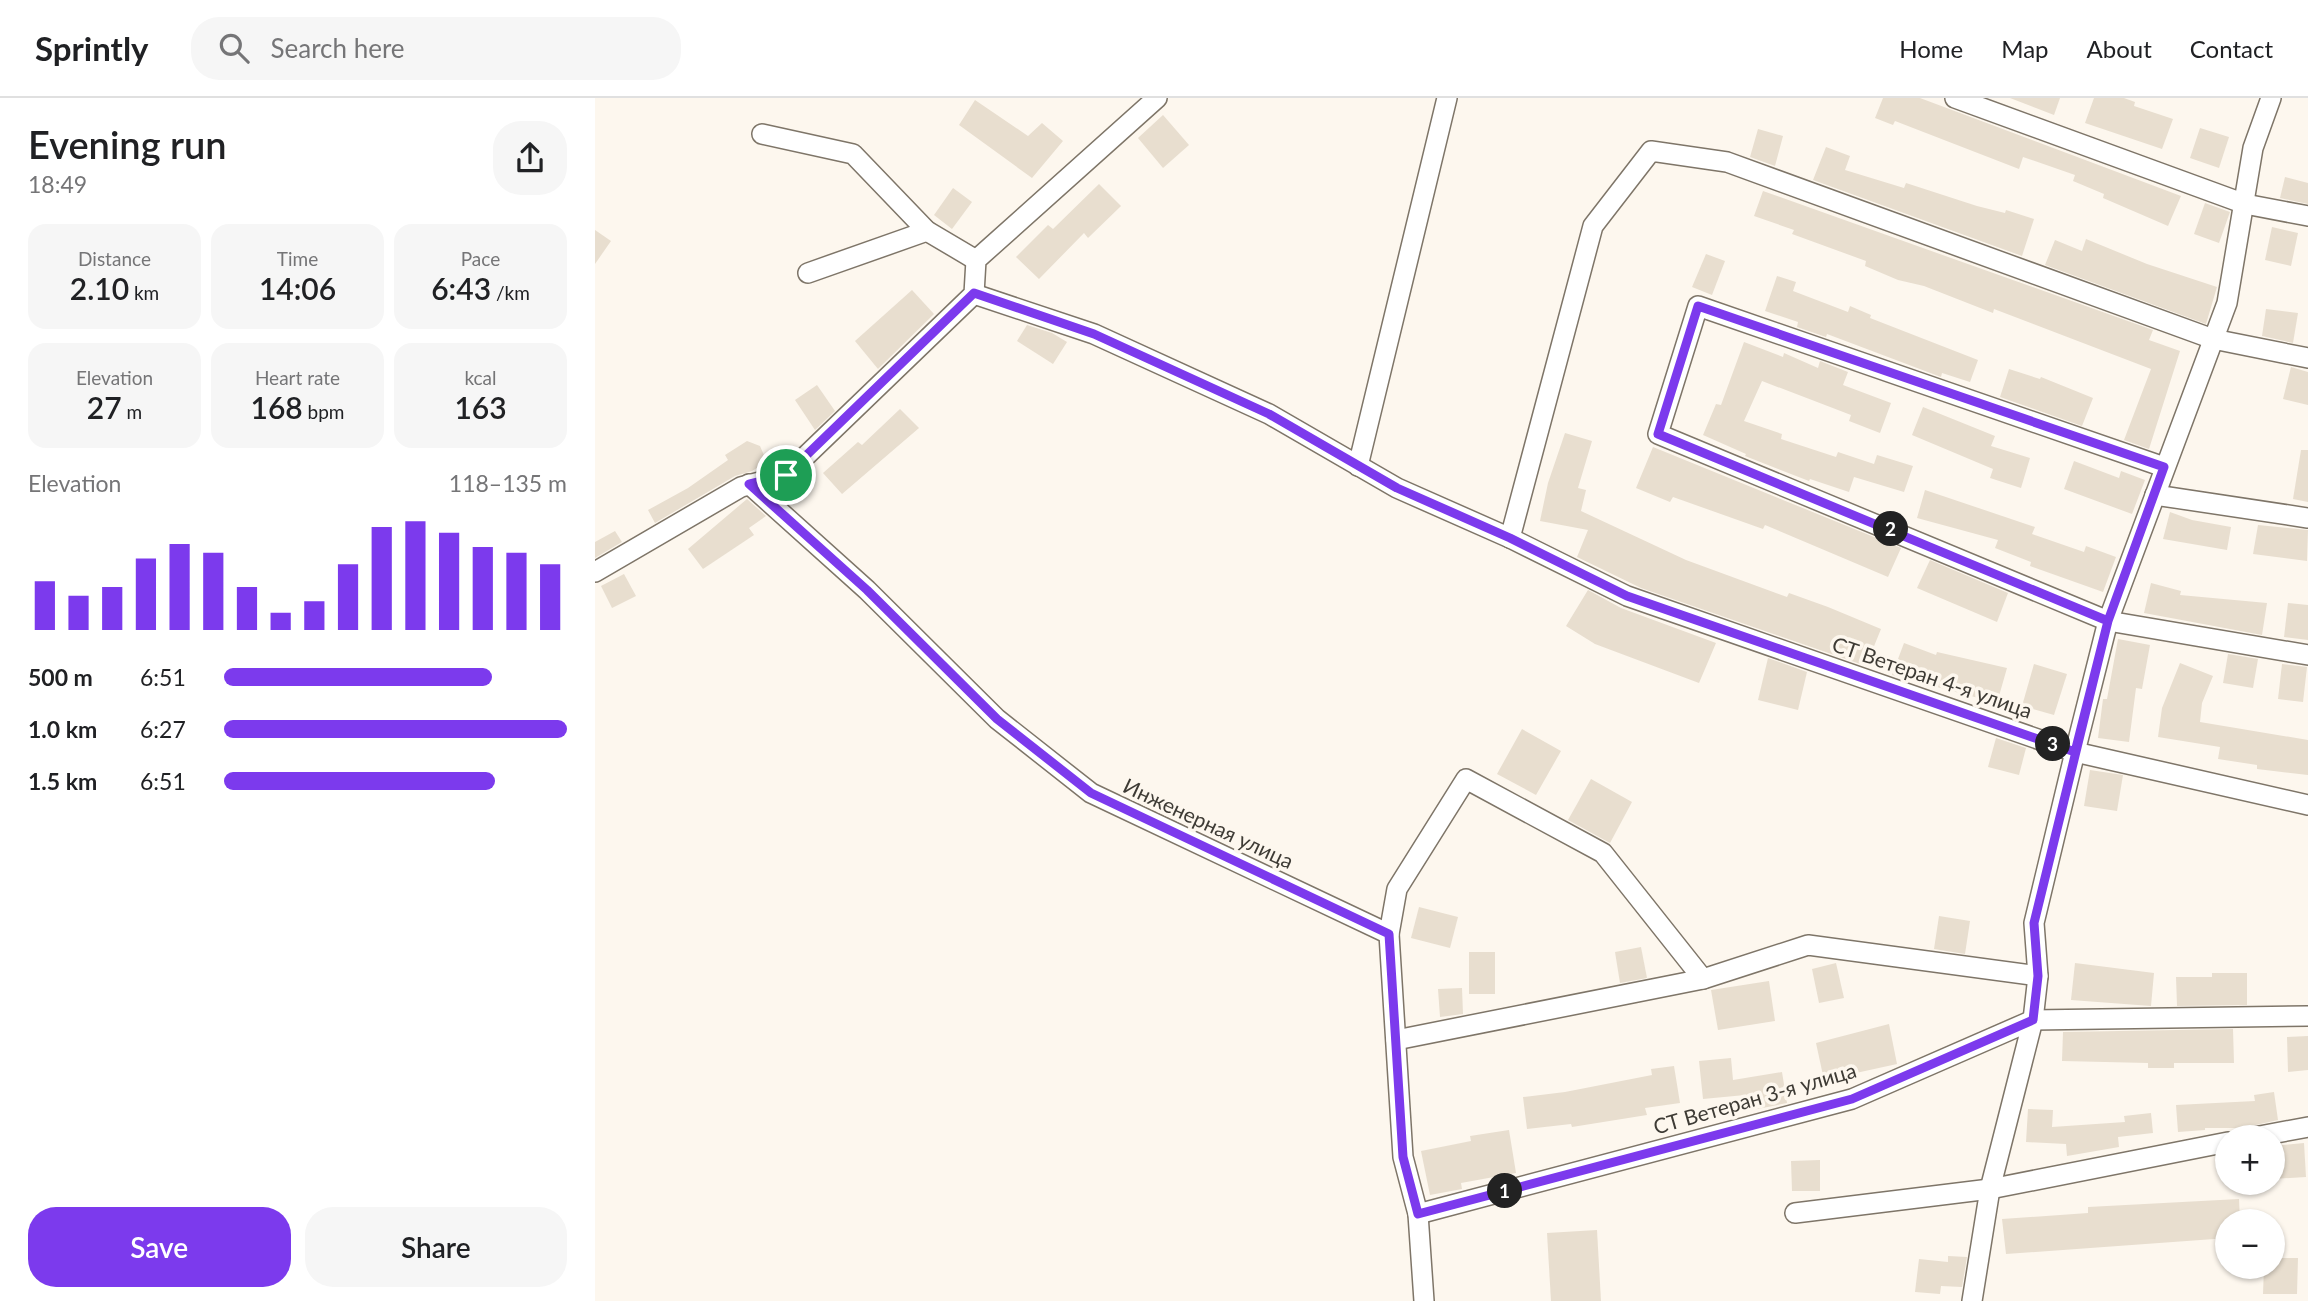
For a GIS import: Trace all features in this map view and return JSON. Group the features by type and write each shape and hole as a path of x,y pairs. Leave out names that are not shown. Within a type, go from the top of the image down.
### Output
{"street":[{"path":"595,572 749,484 786,475 974,293 976,260 1157,98"},
{"path":"1358,466 1447,98"},
{"path":"1955,98 2245,204 2308,216"},
{"path":"1972,1301 1990,1189 2033,1020 2038,976 2034,923 2075,752 2108,621 2227,303 2253,148 2271,98"},
{"path":"762,134 853,154 927,231 976,260"},
{"path":"1510,538 1593,226 1651,151 1727,163 2213,339 2308,358"},
{"path":"808,273 927,231"},
{"name":"СТ Ветеран 4-я улица","path":"974,293 1094,334 1269,414 1397,488 1510,538 1627,596 2075,752 2308,805"},
{"path":"2164,467 1698,306 1658,434 2108,621 2308,655"},
{"name":"Инженерная улица","path":"749,484 867,590 997,719 1091,793 1389,934"},
{"path":"2155,495 2308,518"},
{"path":"1425,1301 1418,1214 1403,1157 1389,934 1397,889 1466,779 1602,853 1703,979"},
{"path":"1396,1040 1703,979 1808,945 2038,976"},
{"name":"СТ Ветеран 3-я улица","path":"1418,1214 1852,1099 2033,1020 2308,1016"},
{"path":"2285,1131 2308,1127"},
{"path":"1795,1213 1990,1189 2215,1145"}],"building":[{"path":"1883,98 1920,98 2181,196 2168,226 2103,198 2104,194 2073,181 2075,175 2023,157 2019,169 1895,121 1893,125 1875,118"},
{"path":"2010,98 2060,98 2054,115"},
{"path":"2094,98 2124,98 2135,102 2134,106 2173,119 2162,149 2085,123"},
{"path":"975,100 1028,136 1042,123 1063,141 1032,178 959,125"},
{"path":"1163,115 1189,145 1163,168 1138,138"},
{"path":"2200,128 2229,137 2219,168 2190,158"},
{"path":"1758,129 1783,136 1775,166 1750,157"},
{"path":"1826,147 1850,156 1845,170 1904,188 1906,183 1977,206 2005,213 2006,210 2034,219 2022,256 1813,180"},
{"path":"2285,177 2308,183 2308,204 2280,198"},
{"path":"1099,184 1121,206 1088,238 1084,233 1039,279 1016,257 1048,225 1053,229"},
{"path":"953,188 972,202 952,229 934,215"},
{"path":"1763,191 2153,330 2149,340 2180,351 2149,449 2124,440 2151,369 1994,309 1993,313 1924,286 1898,280 1865,266 1866,261 1792,234 1794,230 1754,216"},
{"path":"2205,203 2230,212 2219,243 2194,234"},
{"path":"2272,227 2298,233 2291,266 2265,260"},
{"path":"595,230 611,241 595,264"},
{"path":"2086,239 2147,264 2217,287 2206,324 2045,265 2055,240 2082,251"},
{"path":"1706,254 1725,261 1712,295 1692,287"},
{"path":"1777,276 1796,282 1793,291 1848,312 1850,306 1871,315 1870,318 1978,360 1970,382 1942,373 1941,377 1827,334 1826,337 1797,327 1798,322 1765,311"},
{"path":"912,290 934,314 878,369 855,341"},
{"path":"2266,309 2298,313 2293,343 2262,336"},
{"path":"1027,325 1052,333 1067,342 1053,364 1017,341"},
{"path":"1744,342 1783,357 1784,353 1818,368 1820,361 1848,372 1843,385 1891,403 1880,433 1849,421 1851,415 1762,381 1744,421 1782,434 1781,439 1836,457 1838,452 1874,464 1877,455 1913,466 1904,492 1854,477 1849,492 1810,479 1809,481 1745,456 1746,454 1703,435 1716,404 1721,405"},
{"path":"2291,367 2308,372 2308,405 2283,399"},
{"path":"2009,369 2040,379 2041,377 2093,398 2082,426 2000,397"},
{"path":"817,385 835,411 815,430 795,400"},
{"path":"1923,407 1995,436 1991,446 2030,458 2021,488 1990,478 1993,469 1912,435"},
{"path":"900,409 919,428 842,494 823,473 858,442 862,445"},
{"path":"1565,433 1592,441 1578,488 1586,490 1581,511 1686,560 1787,597 1789,593 1881,629 1866,666 1641,588 1577,557 1588,530 1540,521 1548,483"},
{"path":"747,441 760,446 767,462 752,471 735,476 655,523 648,510 688,488 728,460 725,455"},
{"path":"1653,447 1901,548 1888,577 1765,525 1763,529 1673,497 1670,502 1636,488"},
{"path":"2301,450 2308,450 2308,502 2293,499"},
{"path":"2074,461 2119,478 2121,471 2145,480 2132,514 2064,489"},
{"path":"1925,490 2035,527 2032,534 2084,552 2086,546 2116,557 2103,592 2030,566 2031,562 1995,548 1998,540 1917,518"},
{"path":"747,499 766,516 749,528 754,535 703,569 688,549"},
{"path":"2170,512 2192,520 2231,527 2227,550 2163,539"},
{"path":"2258,525 2308,530 2307,561 2253,554"},
{"path":"615,531 622,542 595,558 595,542"},
{"path":"1930,560 2008,593 1997,622 1917,588"},
{"path":"624,574 636,596 612,608 601,586"},
{"path":"2151,583 2181,591 2180,595 2267,603 2262,635 2144,613"},
{"path":"1588,590 1621,608 1716,643 1699,683 1595,644 1566,626"},
{"path":"2288,603 2308,605 2308,640 2284,637"},
{"path":"2118,639 2150,645 2142,689 2136,688 2129,742 2098,738 2103,699 2107,699"},
{"path":"1904,643 1936,655 1937,652 2007,668 1997,703 1892,675"},
{"path":"2228,654 2258,659 2253,688 2223,683"},
{"path":"1768,658 1807,672 1798,710 1758,700"},
{"path":"2180,663 2213,676 2202,703 2200,722 2308,740 2308,775 2257,769 2257,765 2218,759 2220,747 2158,737 2162,708"},
{"path":"2034,664 2067,674 2054,715 2022,706"},
{"path":"2282,664 2307,667 2303,702 2278,699"},
{"path":"1522,729 1561,751 1536,795 1497,774"},
{"path":"1996,738 2026,748 2019,775 1988,767"},
{"path":"2090,770 2123,775 2117,811 2084,806"},
{"path":"1591,779 1632,802 1610,843 1568,820"},
{"path":"1419,907 1458,917 1450,948 1411,938"},
{"path":"1939,916 1970,921 1965,954 1934,949"},
{"path":"1641,947 1647,978 1620,983 1615,952"},
{"path":"1469,952 1495,952 1495,994 1469,994"},
{"path":"1836,963 1844,998 1819,1003 1812,969"},
{"path":"2075,963 2154,973 2151,1006 2071,1000"},
{"path":"2212,973 2247,973 2247,1005 2177,1006 2176,977 2212,977"},
{"path":"1769,981 1775,1021 1718,1030 1711,990"},
{"path":"1462,988 1463,1014 1440,1017 1438,989"},
{"path":"1889,1024 1897,1064 1824,1080 1816,1043"},
{"path":"2233,1029 2234,1063 2174,1063 2174,1068 2148,1068 2148,1063 2062,1061 2063,1032"},
{"path":"2308,1036 2308,1070 2288,1072 2287,1037"},
{"path":"1731,1058 1733,1080 1782,1072 1787,1103 1748,1111 1745,1095 1703,1099 1699,1061"},
{"path":"1674,1066 1680,1103 1645,1108 1647,1115 1572,1127 1571,1124 1527,1129 1523,1097 1565,1092 1652,1075 1651,1069"},
{"path":"2274,1092 2278,1120 2256,1125 2215,1125 2215,1128 2205,1130 2178,1132 2176,1105 2255,1101 2254,1095"},
{"path":"2028,1109 2053,1110 2052,1127 2125,1122 2124,1116 2151,1113 2153,1133 2118,1137 2119,1147 2067,1156 2066,1144 2026,1142"},
{"path":"1509,1130 1516,1173 1461,1183 1462,1189 1430,1195 1421,1151 1471,1141 1470,1136"},
{"path":"2304,1143 2306,1177 2285,1178 2285,1145"},
{"path":"1820,1160 1820,1191 1792,1191 1791,1161"},
{"path":"2239,1199 2239,1209 2215,1209 2215,1239 2006,1254 2002,1219 2088,1213 2088,1207"},
{"path":"1597,1230 1601,1301 1551,1301 1547,1233"},
{"path":"1948,1256 1967,1257 1962,1287 1941,1286 1940,1294 1915,1292 1919,1259 1948,1262"},
{"path":"2285,1258 2298,1258 2297,1294 2263,1294 2264,1279 2285,1279"}],"route":[{"path":"786,475 749,484 867,590 997,719 1091,793 1389,934 1403,1157 1418,1214 1852,1099 2033,1020 2038,976 2034,923 2108,621 1658,434 1698,306 2164,467 2108,621 2075,752 1627,596 1510,538 1397,488 1269,414 1094,334 974,293 786,475"}]}
